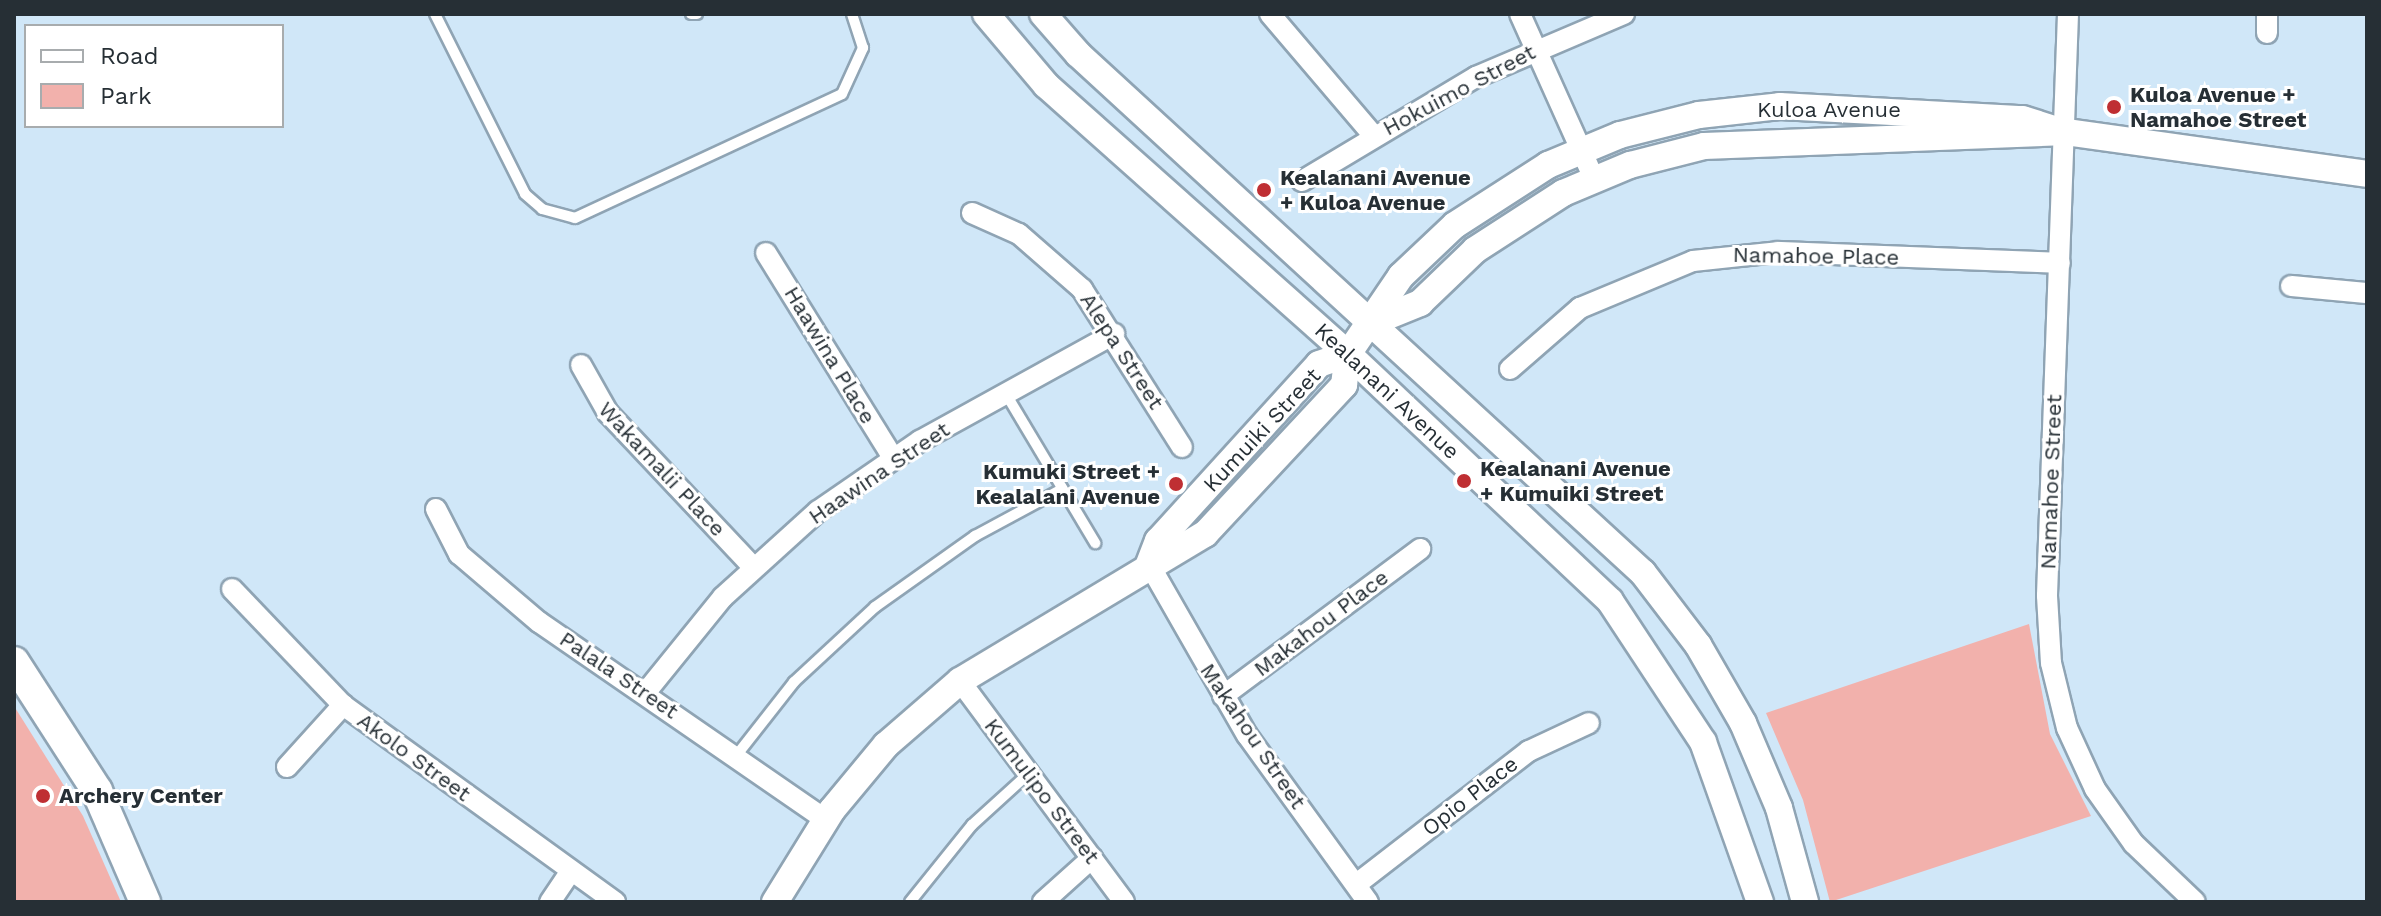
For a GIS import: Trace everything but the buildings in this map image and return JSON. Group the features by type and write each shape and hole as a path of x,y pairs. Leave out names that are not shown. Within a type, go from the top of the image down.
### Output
{"main road":[{"path":"14,662 97,791 145,902"}],"street":[{"name":"Kealanani Avenue","path":"986,14 1046,85 1348,354 1581,570 1636,634 1721,781 1760,902"},
{"name":"Kealanani Avenue","path":"1043,14 1078,54 1613,539 1672,608 1722,683 1762,764 1805,902"},
{"path":"1270,14 1374,136"},
{"path":"1520,14 1594,179"},
{"name":"Hokuimo Street","path":"1302,181 1374,136 1536,47 1624,14"},
{"name":"Namahoe Street","path":"2068,14 2047,596 2057,696 2079,759 2113,818 2195,902"},
{"name":"Kuloa Avenue","path":"1348,354 1376,321 1401,276 1455,225 1581,149 1659,123 1780,106 2023,119 2066,132 2367,174"},
{"name":"Kuloa Avenue","path":"1376,321 1420,303 1503,229 1594,179 1667,154 1742,141 2066,132"},
{"name":"Alepa Street","path":"972,213 1019,234 1069,276 1114,334 1182,447"},
{"name":"Namahoe Place","path":"1510,369 1580,308 1693,261 1778,252 2060,263"},
{"name":"Haawina Place","path":"766,253 893,458"},
{"path":"2291,286 2367,293"},
{"name":"Haawina Street","path":"646,692 753,567 893,458 1114,334"},
{"name":"Kumuiki Street","path":"775,902 825,819 886,745 960,681 1149,564 1205,534 1344,385 1348,354"},
{"name":"Wakamalii Place","path":"581,365 608,413 753,567"},
{"name":"Palala Street","path":"436,509 468,563 539,622 646,692 825,819"},
{"name":"Makahou Place","path":"1223,696 1420,549"},
{"name":"Makahou Street","path":"1149,564 1223,696 1358,883 1368,902"},
{"name":"Akolo Street","path":"232,589 343,705 615,902"},
{"name":"Kumulipo Street","path":"960,681 1124,902"},
{"path":"287,767 343,705"},
{"name":"Opio Place","path":"1358,883 1529,751 1589,723"},
{"path":"1043,902 1092,858"},
{"path":"550,902 571,871"}],"lane":[{"path":"435,14 525,194 542,209 575,218 842,94 863,48 852,14"},
{"path":"691,14 697,14"},
{"path":"1006,394 1095,543"},
{"path":"736,756 794,682 875,607 975,536 1062,489"},
{"path":"910,902 972,825 1028,774"}],"green space":[{"path":"2029,624 2050,734 2091,816 1830,902 1803,800 1766,713"},
{"name":"Archery Center","path":"14,706 83,816 121,902 14,902"}],"place":[{"name":"Kuloa Avenue + Namahoe Street","path":"2114,107"},
{"name":"Kealanani Avenue + Kuloa Avenue","path":"1264,190"},
{"name":"Kealanani Avenue + Kumuiki Street","path":"1464,481"},
{"name":"Kumuki Street + Kealalani Avenue","path":"1176,484"},
{"name":"Archery Center","path":"43,796"}]}
